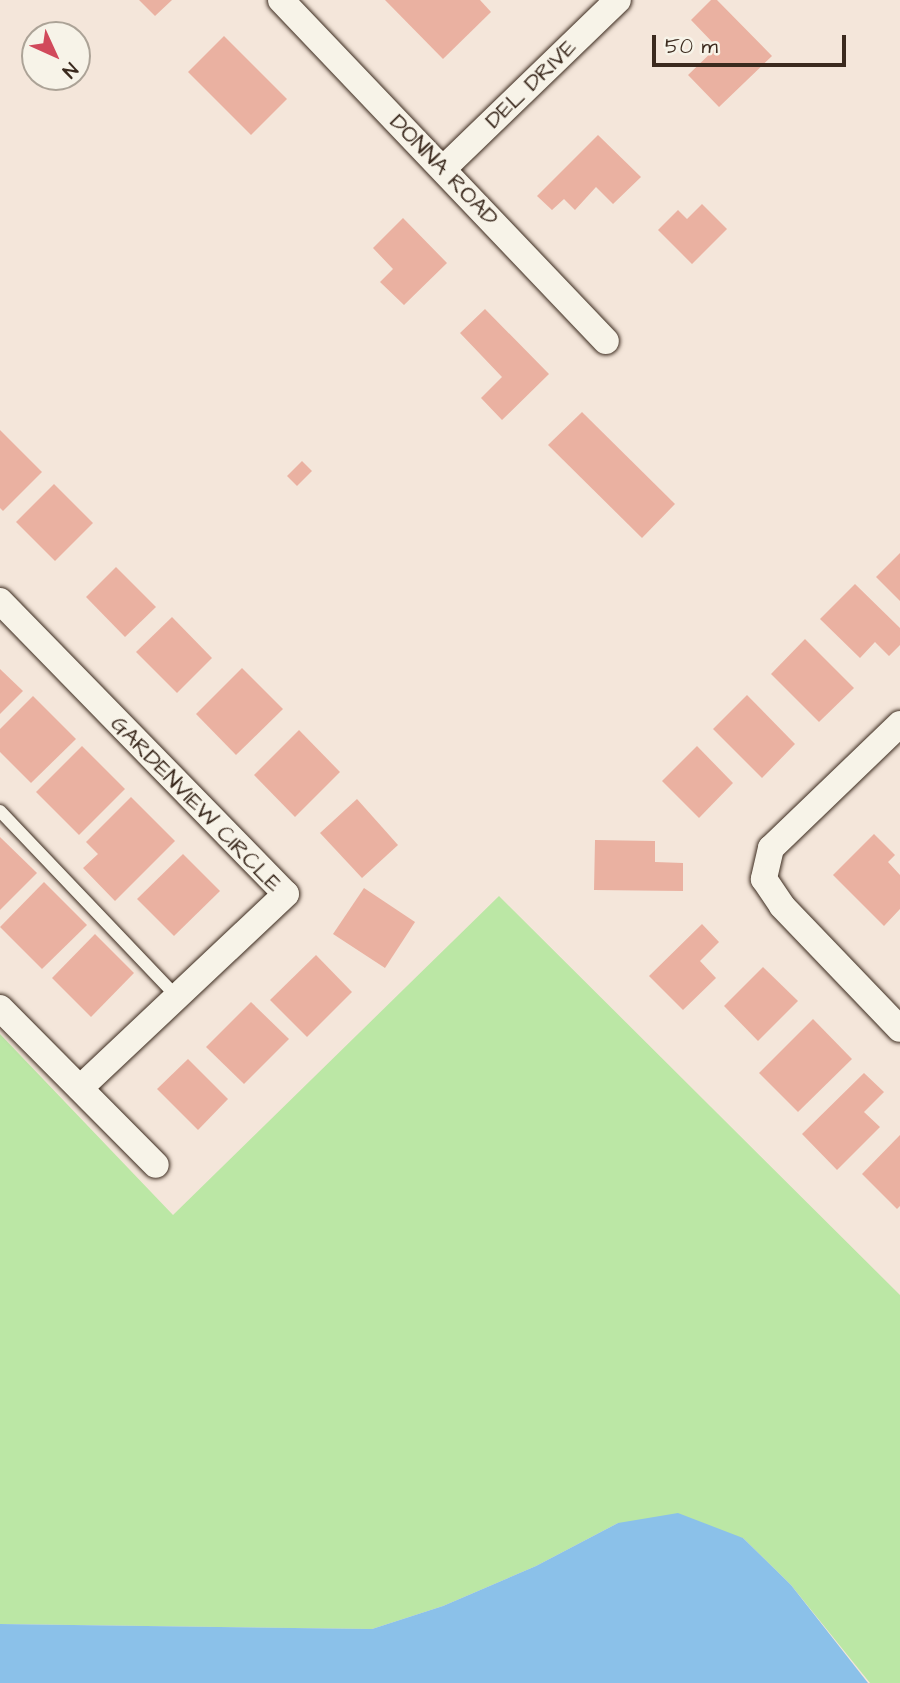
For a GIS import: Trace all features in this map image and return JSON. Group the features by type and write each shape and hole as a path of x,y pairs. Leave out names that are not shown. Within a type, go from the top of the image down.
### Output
{"street":[{"name":"DONNA ROAD","path":"281,0 606,341"},
{"name":"DEL DRIVE","path":"443,169 618,0"},
{"name":"GARDENVIEW CIRCLE","path":"4,613 286,894 80,1088"},
{"path":"900,724 771,848 764,879 782,906 900,1029"},
{"path":"0,1008 156,1165"}],"lane":[{"path":"0,811 178,998"}],"green space":[{"path":"499,896 900,1295 900,1683 870,1683 791,1585 743,1538 618,1523 536,1566 443,1606 372,1629 0,1624 0,1034 173,1215"}],"water":[{"path":"678,1513 743,1538 791,1585 868,1683 0,1683 0,1624 372,1629 443,1606 536,1566 618,1523"}],"building":[{"path":"139,0 172,0 155,16"},
{"path":"385,0 480,0 491,12 443,59"},
{"path":"711,0 717,0 772,56 719,107 688,75 717,47 691,20"},
{"path":"224,36 287,99 251,135 188,72"},
{"path":"598,135 641,177 613,204 596,187 575,210 564,199 552,210 537,196"},
{"path":"702,204 727,229 692,264 658,230 678,210 687,219"},
{"path":"403,218 447,263 404,305 380,282 393,269 373,248"},
{"path":"485,309 549,374 502,420 481,398 502,377 460,333"},
{"path":"582,412 675,504 642,538 548,445"},
{"path":"0,430 42,472 3,511 0,508"},
{"path":"302,461 312,471 297,486 287,476"},
{"path":"54,484 93,523 55,561 16,522"},
{"path":"900,553 900,601 876,577"},
{"path":"116,567 156,607 125,637 86,597"},
{"path":"855,584 900,628 900,645 889,656 875,642 860,658 820,619"},
{"path":"172,617 212,658 177,693 136,652"},
{"path":"805,639 854,688 819,722 771,674"},
{"path":"242,668 283,709 236,755 196,714"},
{"path":"0,669 23,691 0,714"},
{"path":"747,695 795,744 762,778 713,729"},
{"path":"33,696 76,739 31,783 0,752 0,729"},
{"path":"299,730 340,772 295,817 254,775"},
{"path":"82,746 125,789 79,835 36,792"},
{"path":"697,746 733,783 699,818 662,781"},
{"path":"131,797 175,841 115,901 83,868 98,854 86,842"},
{"path":"357,799 398,845 362,878 320,833"},
{"path":"874,834 895,855 888,862 900,875 900,909 884,926 833,875"},
{"path":"0,837 37,873 0,910"},
{"path":"595,840 655,841 655,862 683,863 683,891 594,890"},
{"path":"183,854 220,891 174,936 137,899"},
{"path":"44,882 87,925 42,969 0,927"},
{"path":"364,888 415,922 385,968 333,934"},
{"path":"702,924 719,942 700,961 716,978 683,1010 649,976"},
{"path":"95,934 134,973 91,1017 52,978"},
{"path":"316,955 352,992 307,1037 270,1000"},
{"path":"763,967 798,1001 758,1041 724,1006"},
{"path":"251,1002 289,1039 244,1084 206,1047"},
{"path":"813,1019 852,1059 798,1112 759,1073"},
{"path":"188,1059 228,1099 198,1130 157,1089"},
{"path":"864,1073 884,1092 864,1112 880,1127 837,1170 802,1134"},
{"path":"900,1135 900,1206 897,1209 862,1174"}]}
